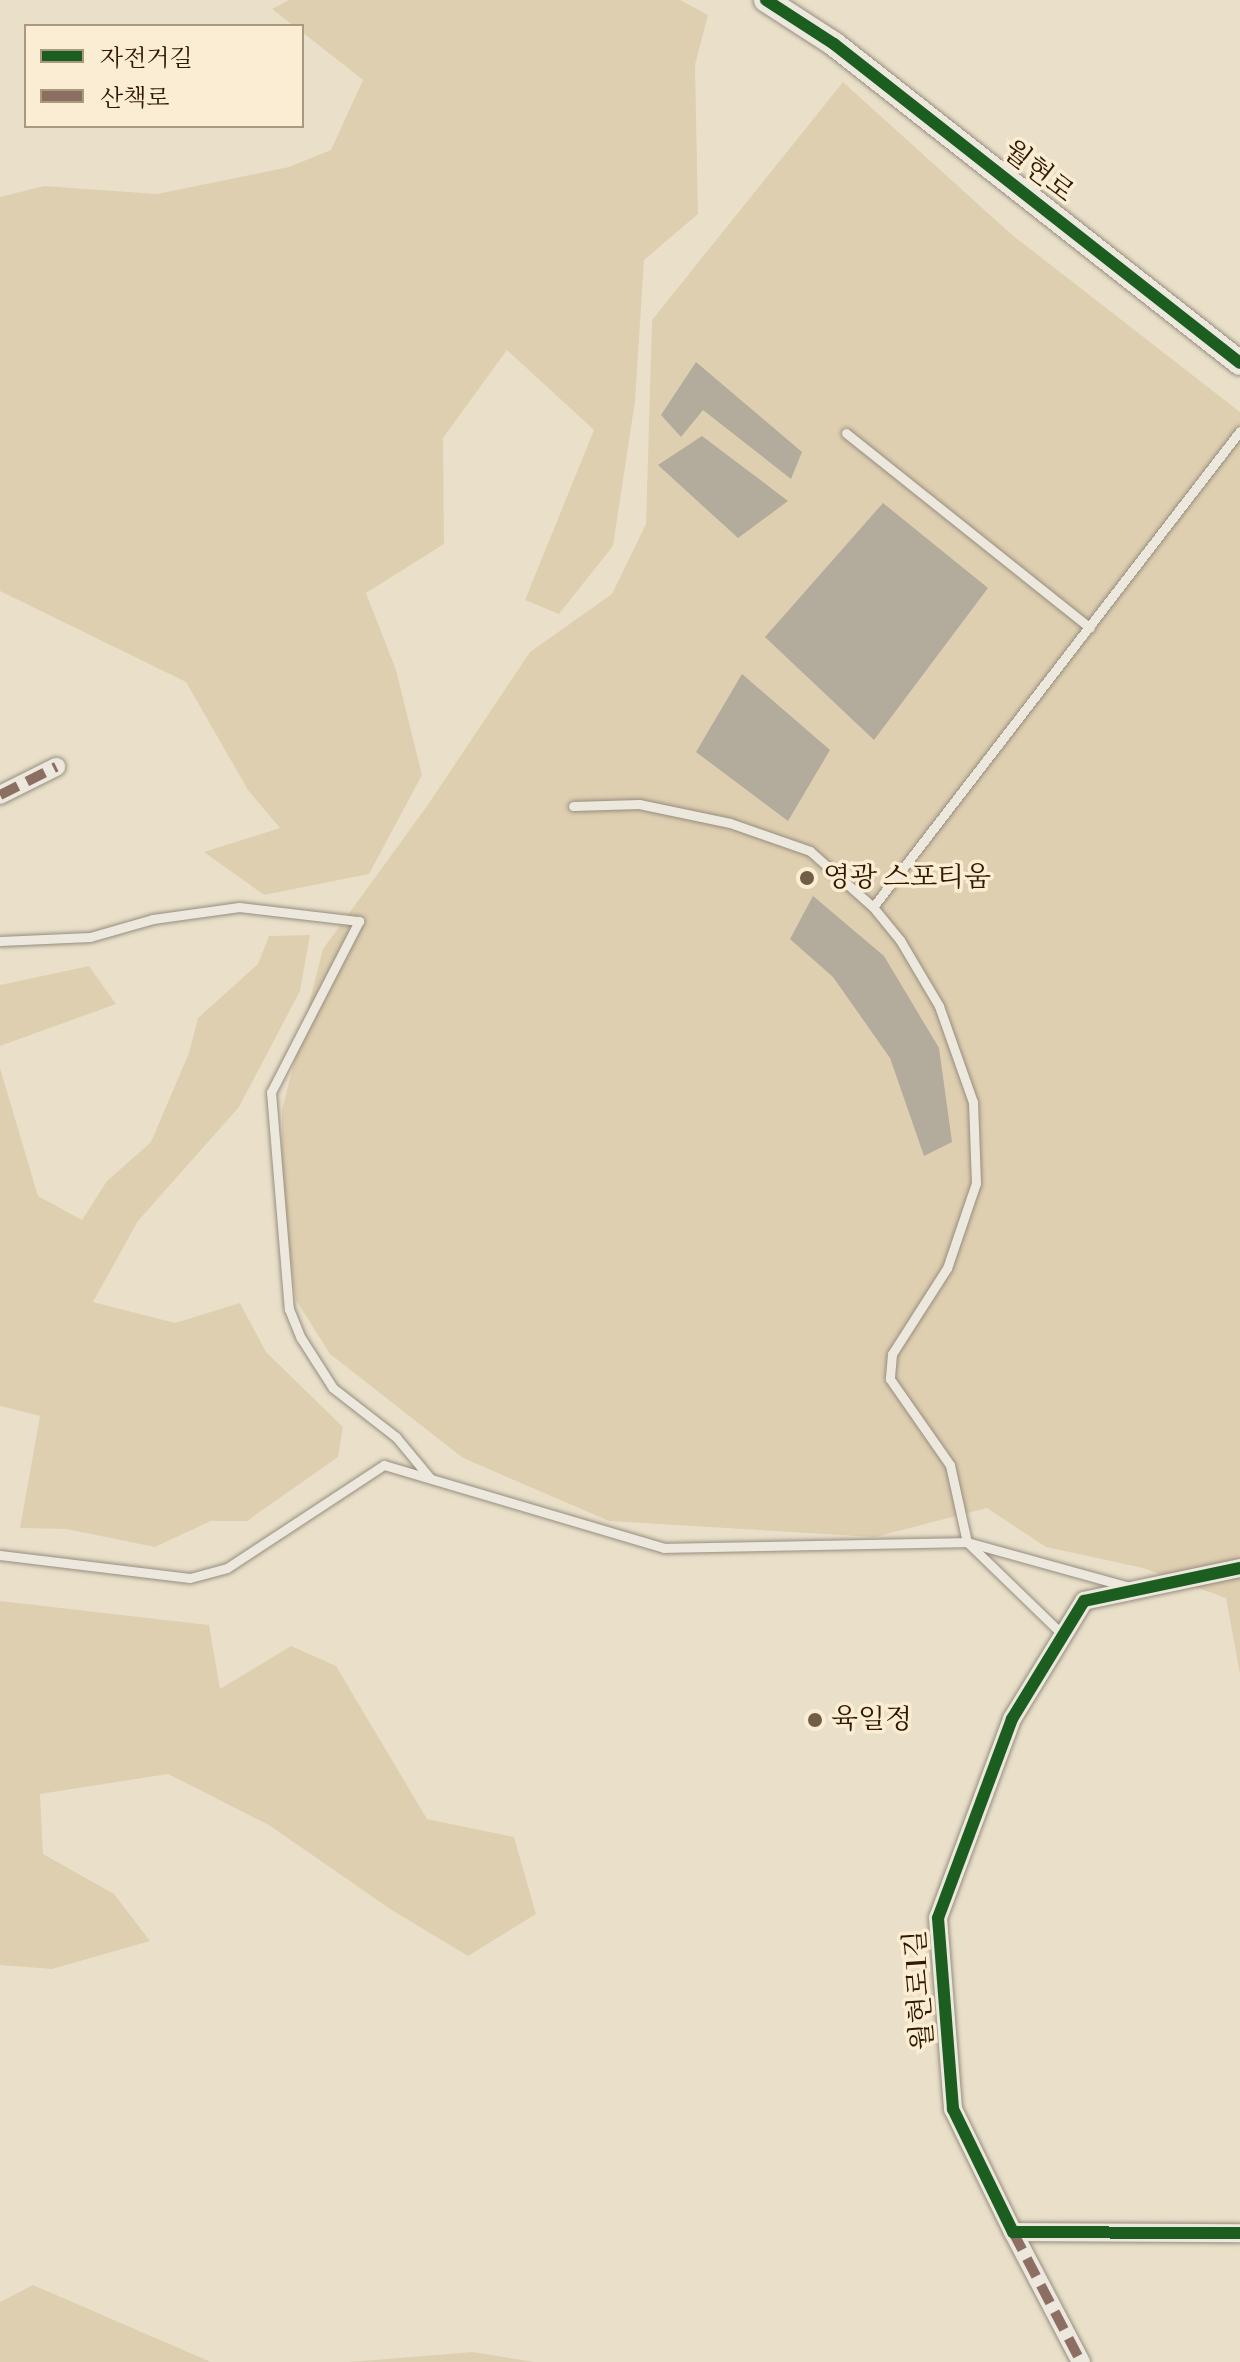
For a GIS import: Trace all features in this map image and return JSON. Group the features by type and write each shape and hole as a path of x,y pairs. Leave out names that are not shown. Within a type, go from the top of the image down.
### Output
{"street":[{"path":"766,0 805,22"},
{"path":"785,0 805,22"},
{"name":"월현로","path":"805,22 1240,363"},
{"path":"0,795 56,767"},
{"name":"월현로1길","path":"1081,2362 953,2109 938,1918 1012,1719 1084,1601 1240,1568"},
{"path":"1013,2232 1240,2233"}],"lane":[{"path":"873,907 1240,431"},
{"path":"846,433 1090,628"},
{"path":"573,806 639,804 730,823 810,851 873,907 900,940 945,1016 973,1102 976,1183 947,1268 892,1354 890,1379 950,1465 967,1542 1063,1635"},
{"path":"0,941 90,937 153,919 239,907 359,921 271,1092 289,1309 301,1338 333,1388 396,1437 430,1479"},
{"path":"0,1555 190,1578 227,1568 384,1465 664,1548 967,1542 1135,1589"}],"shaded area":[{"path":"289,0 680,0 708,15 695,65 698,214 644,260 635,401 613,546 559,614 525,600 594,430 507,350 443,438 444,544 366,593 396,670 422,775 369,874 264,895 204,852 280,828 248,790 186,682 0,591 0,197 44,186 157,194 289,167 331,150 363,80 304,34 304,24 291,24 272,9"},
{"name":"영광 스포티움","path":"843,82 1011,234 1240,412 1240,1674 1226,1598 1143,1568 1046,1547 987,1508 875,1537 609,1521 463,1458 330,1354 296,1300 282,1201 282,1110 323,949 427,806 530,652 612,594 646,524 652,320"},
{"path":"310,935 300,991 239,1107 138,1221 93,1302 175,1323 240,1303 266,1352 343,1427 338,1457 247,1521 211,1521 155,1547 66,1529 20,1528 40,1416 0,1406 0,1068 38,1196 82,1220 107,1181 151,1142 189,1053 198,1018 258,964 269,936"},
{"path":"89,966 116,1004 0,1046 0,985"},
{"path":"0,1601 209,1625 220,1689 291,1646 336,1666 427,1819 514,1837 536,1914 468,1956 390,1909 269,1825 168,1774 40,1794 43,1854 114,1894 150,1941 52,1969 0,1965"},
{"path":"33,2285 211,2362 0,2362 0,2302"},
{"path":"473,2352 535,2362 349,2362"}],"building":[{"path":"696,362 802,452 791,479 703,410 681,437 661,415"},
{"path":"702,436 788,501 738,538 658,465"},
{"path":"883,503 988,588 874,740 765,637"},
{"path":"742,674 830,750 788,821 696,752"},
{"path":"813,896 884,956 939,1048 952,1142 924,1156 890,1058 833,977 790,939"}],"marked path":[{"path":"0,795 56,767"},
{"path":"1013,2232 1081,2362"}],"cycle path":[{"path":"766,0 834,44 1240,363"},
{"path":"1240,1568 1084,1601 1012,1719 938,1918 953,2109 1013,2232 1240,2233"}],"place":[{"name":"영광 스포티움","path":"807,878"},
{"name":"육일정","path":"815,1720"}]}
